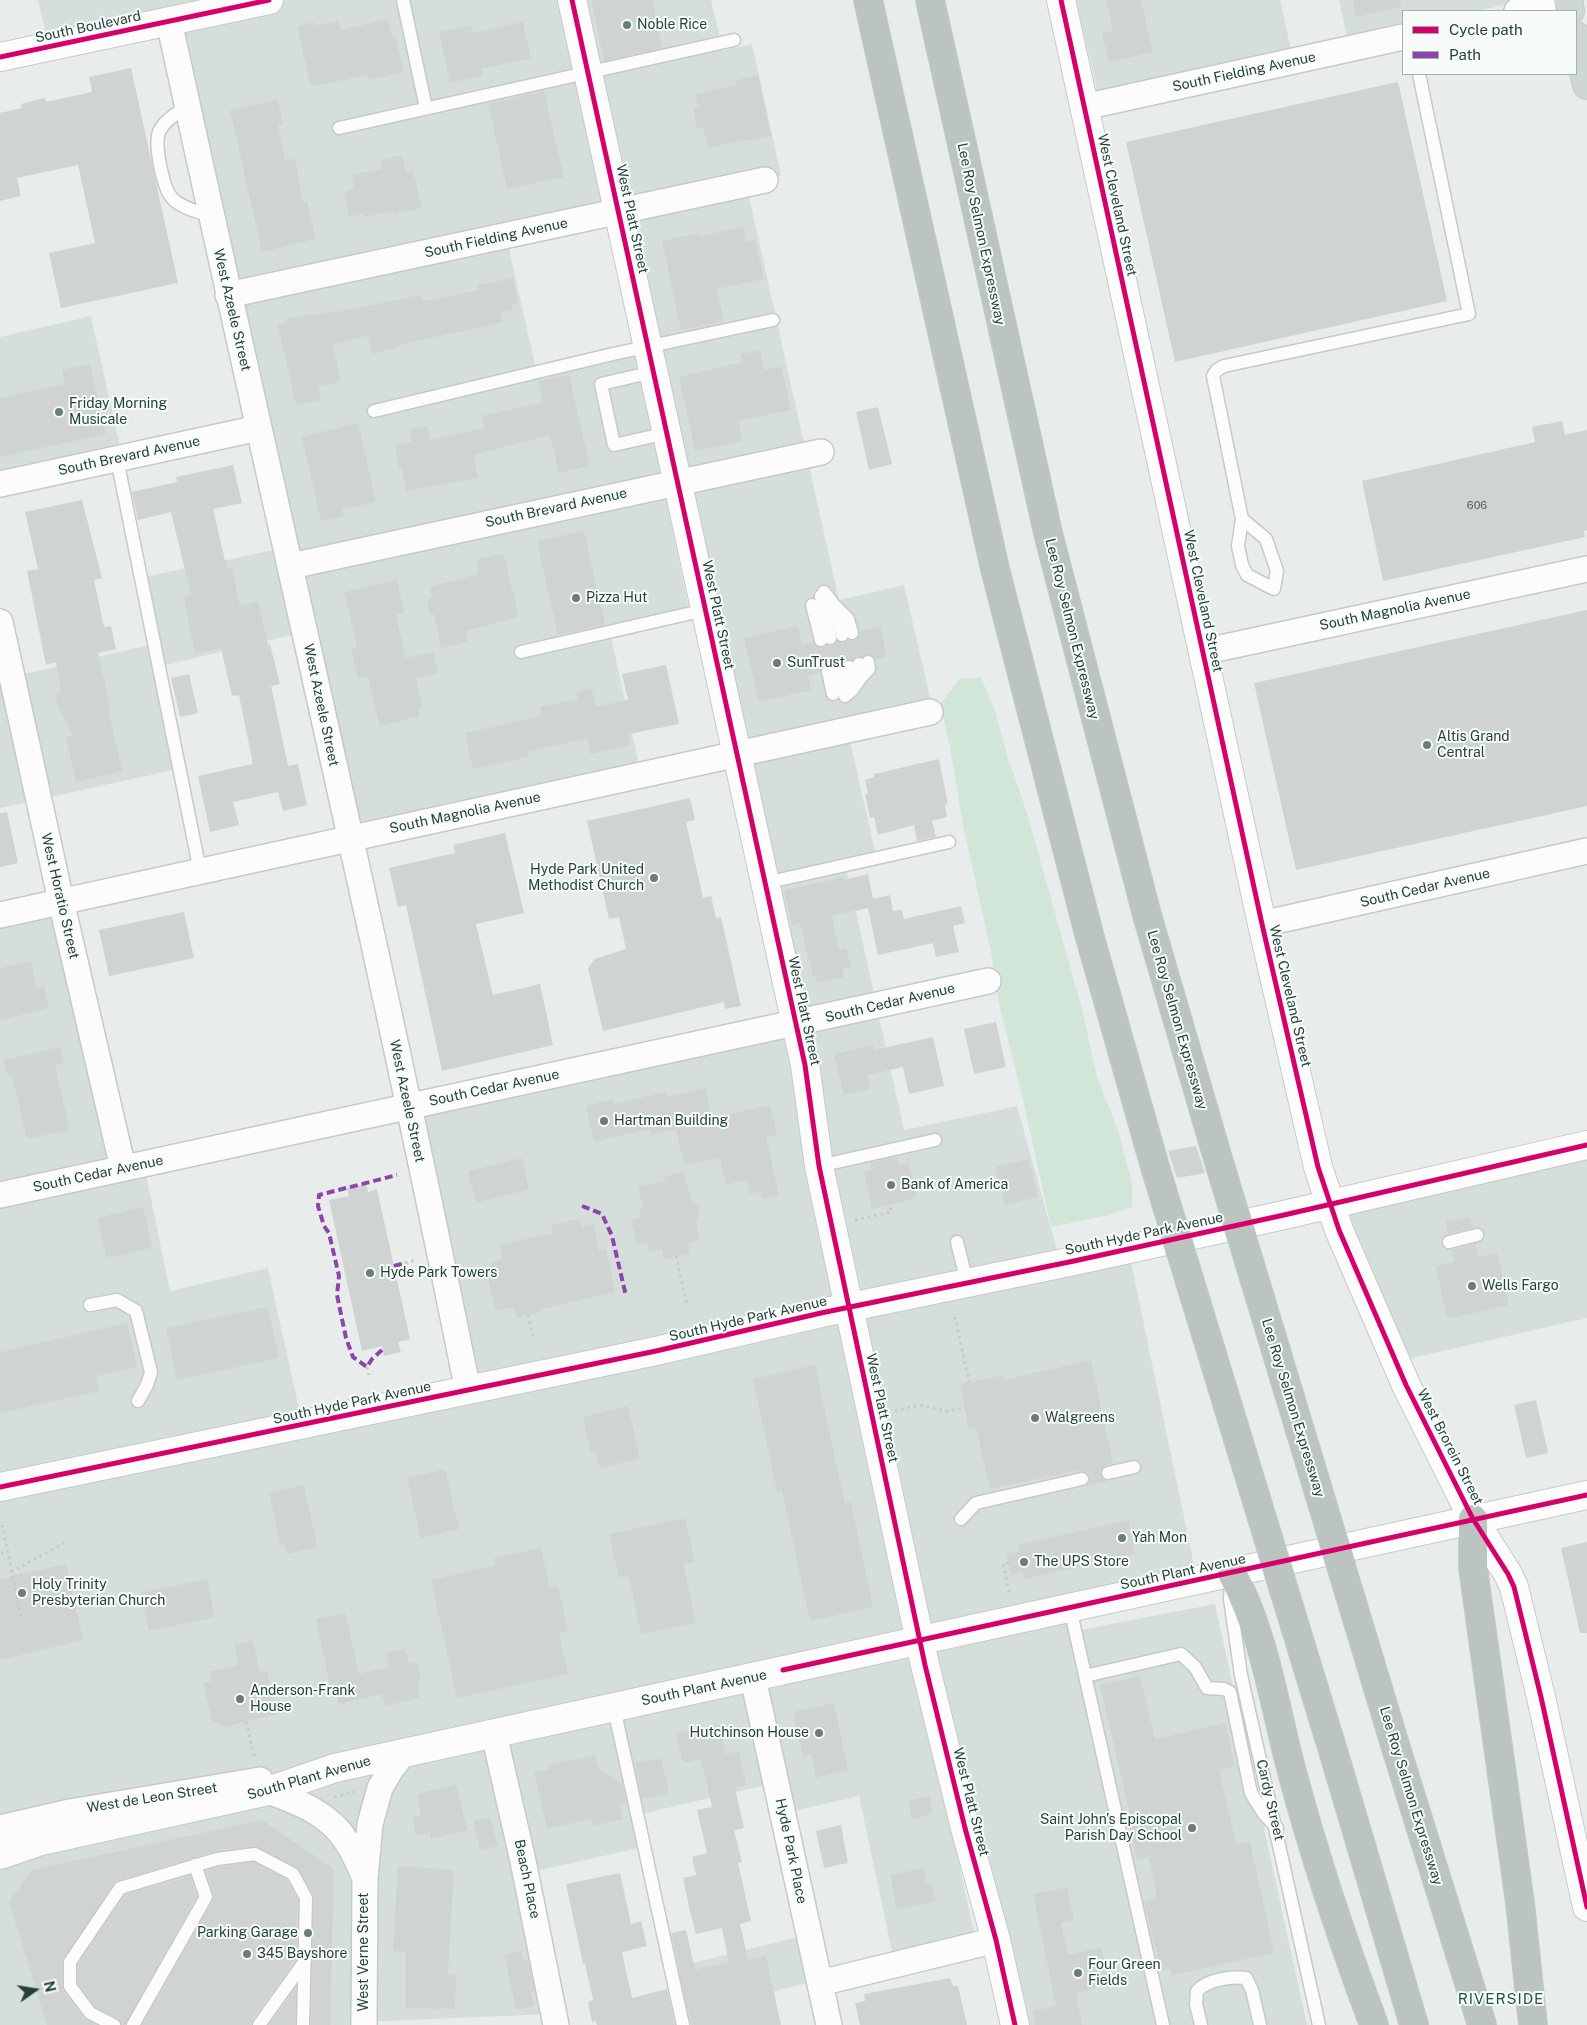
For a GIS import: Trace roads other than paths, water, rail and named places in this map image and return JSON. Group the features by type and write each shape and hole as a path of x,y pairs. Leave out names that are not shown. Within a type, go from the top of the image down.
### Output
{"highway":[{"path":"868,0 995,569 1091,943 1155,1166 1337,1764 1414,2025"},
{"name":"Lee Roy Selmon Expressway","path":"930,0 1048,533 1147,915 1216,1152 1396,1748 1482,2025"},
{"path":"1474,1520 1473,1568 1520,1903 1533,2025"},
{"path":"1232,1573 1244,1595 1260,1643 1311,1840 1328,1897 1374,2025"}],"main road":[{"name":"South Boulevard","path":"0,57 266,0"},
{"name":"West Platt Street","path":"572,0 796,1024 819,1166 920,1640 965,1828 996,1940 1015,2025"},
{"name":"West Cleveland Street","path":"1061,0 1262,924 1318,1167 1330,1204"},
{"path":"1577,40 1587,85"},
{"name":"South Hyde Park Avenue","path":"0,1487 648,1353 967,1282 1074,1261 1587,1146"},
{"name":"West Brorein Street","path":"1330,1204 1363,1290 1389,1348 1474,1520 1508,1574 1518,1602 1541,1697 1587,1907"},
{"name":"South Plant Avenue","path":"0,1855 41,1842 268,1791 335,1768 1587,1495"}],"street":[{"path":"1522,10 1568,0"},
{"name":"West Azeele Street","path":"169,21 228,295 291,566 409,1106 468,1391"},
{"name":"South Fielding Avenue","path":"1084,107 1402,37"},
{"name":"South Fielding Avenue","path":"228,295 765,180"},
{"name":"South Brevard Avenue","path":"0,484 259,428"},
{"name":"South Brevard Avenue","path":"291,566 821,452"},
{"name":"South Magnolia Avenue","path":"1202,652 1587,569"},
{"name":"West Horatio Street","path":"0,622 61,902 123,1168"},
{"name":"South Magnolia Avenue","path":"0,915 930,712"},
{"name":"South Cedar Avenue","path":"1262,924 1587,851"},
{"name":"South Cedar Avenue","path":"0,1195 988,981"},
{"name":"Hyde Park Place","path":"753,1678 829,2025"},
{"name":"Beach Place","path":"494,1734 523,1861 556,2025"},
{"name":"West Verne Street","path":"364,2025 365,1879 370,1824 377,1794 391,1768 403,1754"},
{"name":"West de Leon Street","path":"0,1828 70,1812 335,1768"},
{"name":"West Verne Street","path":"268,1791 319,1812 338,1829 348,1842 365,1879"},
{"path":"820,1983 996,1940"}],"lane":[{"path":"402,0 426,108"},
{"path":"339,128 734,40"},
{"path":"1242,519 1266,539 1277,572 1274,588 1247,575 1242,565 1238,546 1242,519 1213,376 1217,370 1224,366 1469,314 1419,75"},
{"path":"187,106 168,120 159,132 158,151 166,186 173,199 188,208 211,216"},
{"path":"374,411 651,359 773,320"},
{"path":"651,359 601,384 614,445 667,432"},
{"path":"117,459 200,870"},
{"path":"819,598 835,606 848,619 841,635 819,598"},
{"path":"835,606 841,635"},
{"path":"521,652 705,610"},
{"path":"843,693 851,668 843,693"},
{"path":"764,883 949,842"},
{"path":"819,1166 935,1140"},
{"path":"1449,1242 1477,1236"},
{"path":"957,1242 967,1282"},
{"path":"90,1305 117,1300 136,1311 151,1372 147,1385 138,1401"},
{"path":"1108,1474 1134,1467"},
{"path":"961,1519 976,1503 1082,1479"},
{"name":"Cardy Street","path":"1232,1573 1230,1598 1241,1675 1319,2025"},
{"path":"1070,1608 1162,2025"},
{"path":"1085,1676 1181,1654 1195,1667 1207,1688 1224,1689 1230,1692 1251,1793 1264,1814 1276,1828"},
{"path":"614,1708 683,2025"},
{"path":"114,2025 90,2012 70,1986 70,1962 120,1888 217,1859 254,1854 293,1874 306,1898 303,2025"},
{"path":"133,2025 206,1897 195,1865"},
{"path":"259,2025 305,1961"},
{"path":"1201,2025 1196,2004 1197,1991 1203,1984 1237,1977 1246,1978 1252,1990 1260,2025"}],"place":[{"name":"Noble Rice","path":"627,25"},
{"name":"Friday Morning Musicale","path":"59,412"},
{"name":"Pizza Hut","path":"576,598"},
{"name":"SunTrust","path":"777,663"},
{"name":"Altis Grand Central","path":"1427,745"},
{"name":"Hyde Park United Methodist Church","path":"654,878"},
{"name":"Hartman Building","path":"604,1121"},
{"name":"Bank of America","path":"891,1185"},
{"name":"Hyde Park Towers","path":"370,1273"},
{"name":"Wells Fargo","path":"1472,1286"},
{"name":"Walgreens","path":"1035,1418"},
{"name":"Yah Mon","path":"1122,1538"},
{"name":"The UPS Store","path":"1024,1562"},
{"name":"Holy Trinity Presbyterian Church","path":"22,1593"},
{"name":"Anderson-Frank House","path":"240,1699"},
{"name":"Hutchinson House","path":"819,1733"},
{"name":"Saint John's Episcopal Parish Day School","path":"1192,1828"},
{"name":"Parking Garage","path":"308,1933"},
{"name":"345 Bayshore","path":"247,1954"},
{"name":"Four Green Fields","path":"1078,1973"}],"district":[{"name":"RIVERSIDE","path":"1501,1999"}]}
